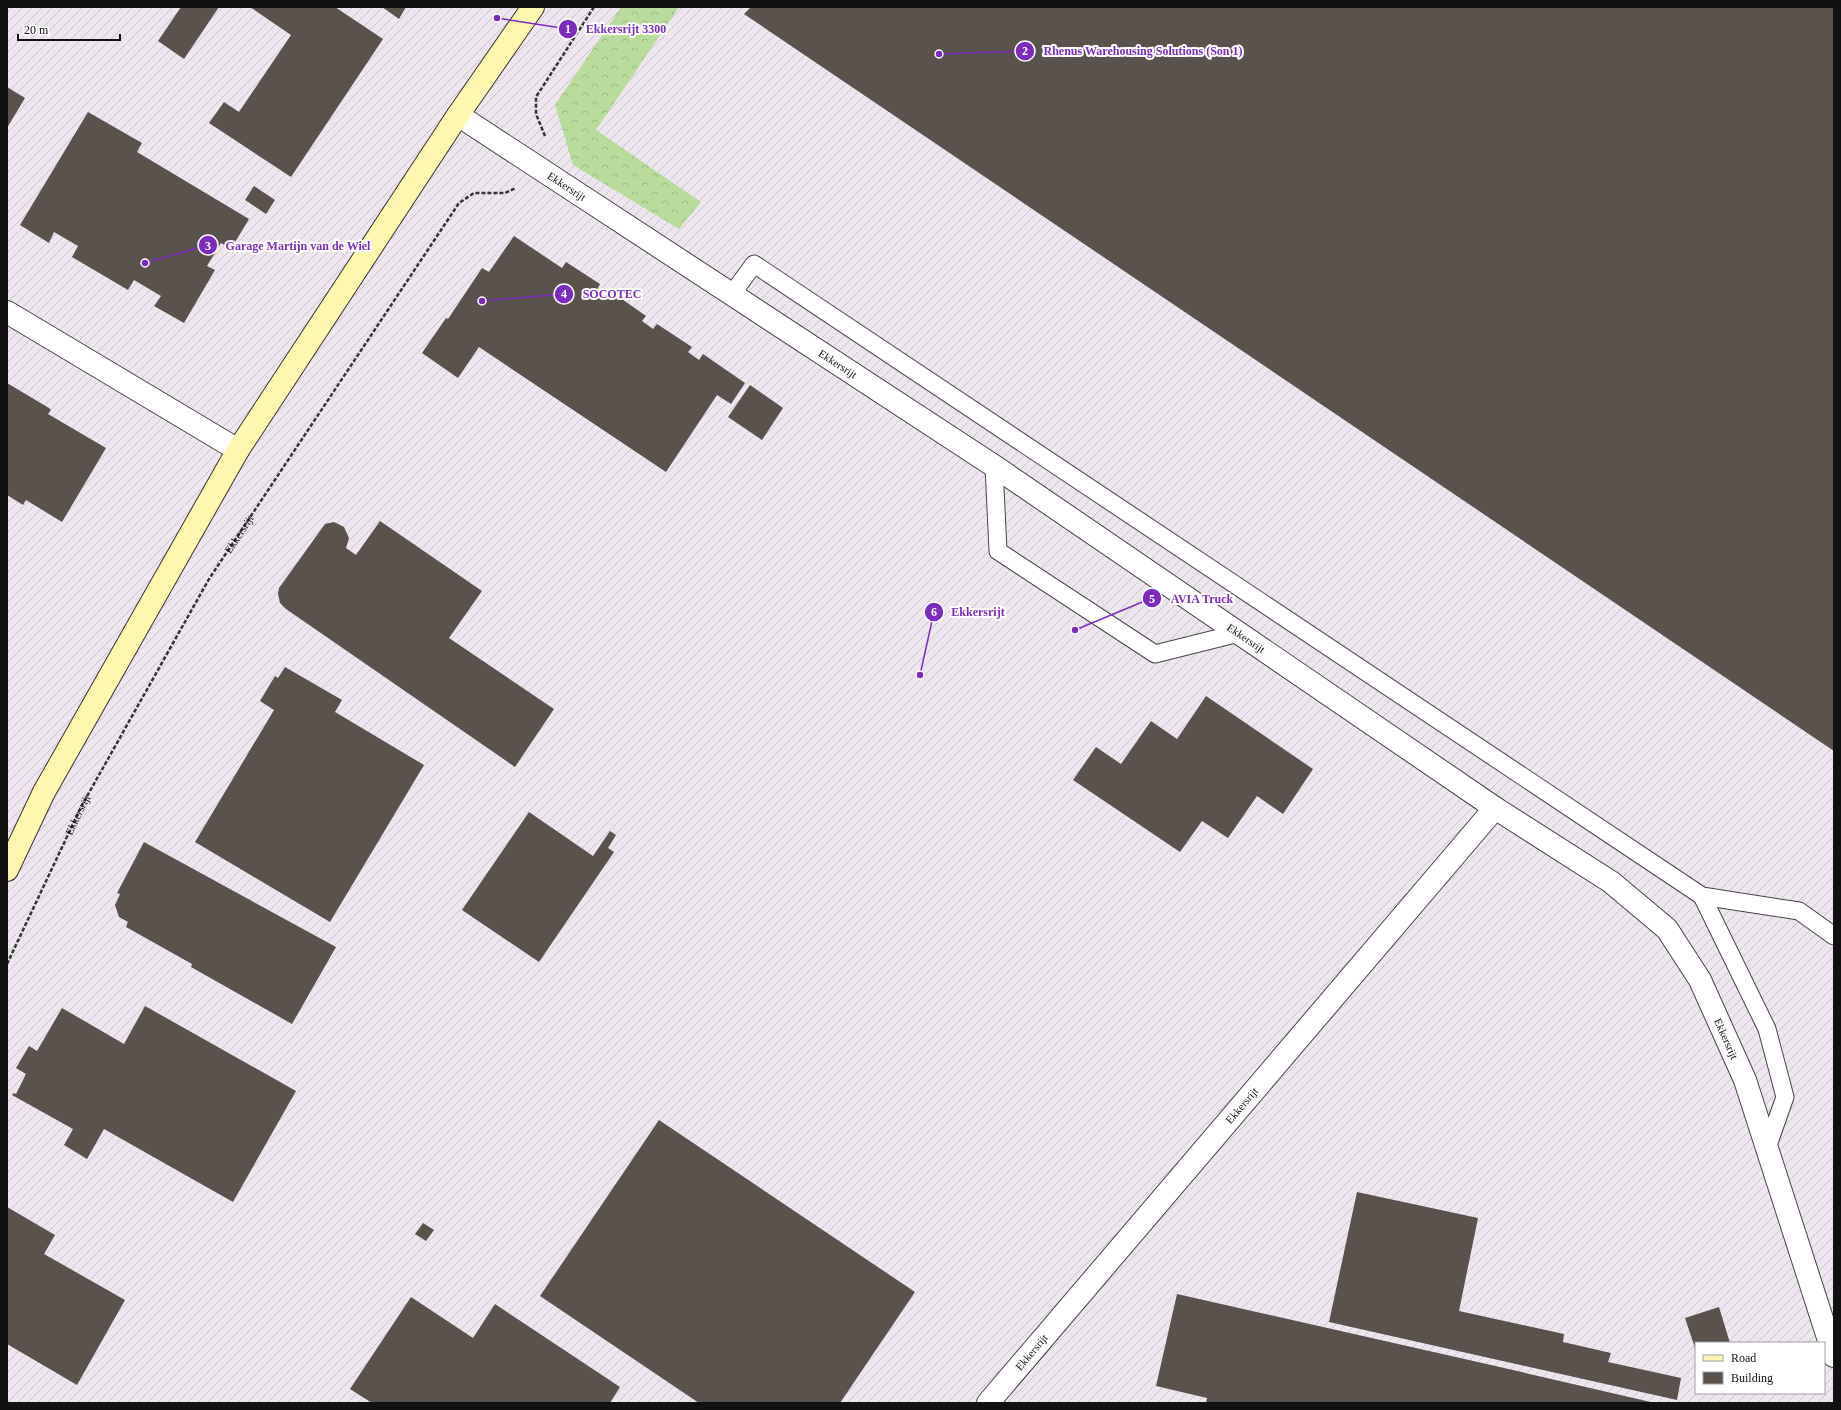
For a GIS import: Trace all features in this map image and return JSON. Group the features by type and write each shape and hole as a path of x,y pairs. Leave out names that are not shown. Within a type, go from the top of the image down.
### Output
{"main road":[{"path":"7,870 44,792 238,450 458,114 533,7"}],"street":[{"name":"Ekkersrijt","path":"458,114 994,466 1495,808 1610,882 1667,929 1700,980 1745,1080 1834,1356"},
{"path":"7,312 238,450"},
{"name":"Ekkersrijt","path":"988,1403 1495,808"}],"lane":[{"path":"732,294 754,264 1702,896 1799,911 1834,936"},
{"path":"994,466 998,551 1155,654 1239,634"},
{"path":"1702,896 1767,1029 1785,1097 1767,1148"}],"path":[{"name":"Ekkersrijt","path":"7,964 81,807 218,566 459,203 474,193 505,193 522,186 536,166 543,154 546,138 536,114 536,97 594,7"}],"shaded area":[{"path":"7,7 1834,7 1834,1403 7,1403"}],"green space":[{"path":"621,7 679,7 596,130 701,202 679,229 573,165 555,105"}],"building":[{"path":"181,7 219,7 184,59 158,41"},
{"path":"250,7 335,7 383,39 291,177 209,123 224,102 239,112 291,35"},
{"path":"382,7 406,7 399,19"},
{"path":"751,7 1834,7 1834,751 744,14"},
{"path":"7,87 25,98 7,128"},
{"path":"88,112 142,143 137,152 249,219 231,249 221,243 207,266 215,270 184,323 154,306 161,296 134,280 128,290 72,257 78,246 54,232 49,243 20,225"},
{"path":"254,186 275,200 266,214 245,200"},
{"path":"514,236 562,268 566,262 600,284 597,290 607,298 612,292 646,316 642,321 653,329 657,324 692,347 688,352 699,360 703,354 745,383 731,404 717,395 666,472 479,347 458,378 422,353 446,318 448,319 482,268 489,272"},
{"path":"7,383 49,408 51,410 48,414 106,448 62,522 26,500 23,505 7,495"},
{"path":"750,385 783,408 762,440 728,417"},
{"path":"380,521 482,591 449,638 554,709 515,767 286,609 280,603 278,594 279,588 325,524 334,522 344,527 349,538 346,548 356,555"},
{"path":"285,667 342,700 335,712 424,765 330,922 195,842 274,710 260,701 275,676 278,678"},
{"path":"1206,696 1313,769 1283,814 1257,796 1228,838 1202,821 1180,852 1073,780 1096,747 1121,764 1151,721 1177,739"},
{"path":"529,812 593,856 610,831 616,835 608,848 614,852 539,962 462,910"},
{"path":"144,842 336,947 292,1024 191,967 192,964 126,927 128,922 119,917 115,905 120,894 117,893"},
{"path":"145,1006 296,1091 233,1202 104,1129 87,1159 64,1145 73,1129 12,1095 14,1093 16,1094 26,1074 16,1068 29,1046 37,1051 62,1008 124,1044"},
{"path":"659,1120 915,1292 840,1403 699,1403 540,1296"},
{"path":"1357,1192 1478,1218 1459,1311 1564,1334 1563,1342 1611,1353 1608,1362 1681,1378 1677,1400 1329,1322"},
{"path":"7,1207 55,1235 44,1254 125,1300 77,1385 7,1344"},
{"path":"423,1223 434,1230 426,1241 415,1234"},
{"path":"1177,1294 1655,1403 1206,1403 1207,1398 1156,1386"},
{"path":"411,1297 473,1338 495,1304 620,1387 610,1403 372,1403 350,1389"},
{"path":"1719,1307 1730,1342 1695,1342 1695,1348 1685,1318"}],"place":[{"name":"Ekkersrijt 3300","path":"497,18"},
{"name":"Rhenus Warehousing Solutions (Son 1)","path":"939,54"},
{"name":"Garage Martijn van de Wiel","path":"145,263"},
{"name":"SOCOTEC","path":"482,301"},
{"name":"AVIA Truck","path":"1075,630"},
{"name":"Ekkersrijt","path":"920,675"}]}
